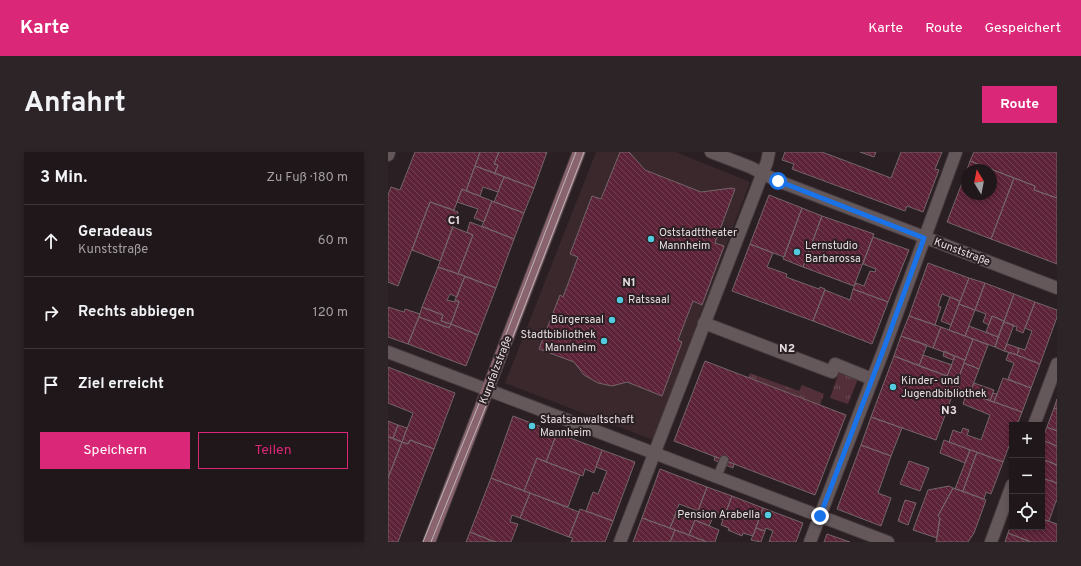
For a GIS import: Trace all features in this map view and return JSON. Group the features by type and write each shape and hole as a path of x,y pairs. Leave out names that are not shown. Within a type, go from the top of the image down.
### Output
{"street":[{"name":"Kurpfalzstraße","path":"429,542 579,152"},
{"name":"Kunststraße","path":"711,152 762,172 778,181 1057,288"},
{"path":"620,542 769,152"},
{"path":"810,542 956,152"},
{"path":"704,323 832,372 835,364 872,379"},
{"path":"388,352 888,542"},
{"path":"1035,422 1057,364"},
{"path":"991,542 1009,493"}],"lane":[{"path":"717,477 724,460"}],"shaded area":[{"name":"N1","path":"596,152 676,152 750,182 653,440 505,383"}],"green space":[{"path":"839,372 858,379 848,404 830,398"},
{"path":"750,373 799,391 802,385 824,394 820,405 748,378"}],"building":[{"name":"C1","path":"415,152 480,152 466,191 462,189 454,210 430,202 398,286 388,282 388,195 391,187 400,190"},
{"path":"480,152 499,152 494,164 498,165 495,173 475,166"},
{"path":"499,152 547,152 534,188 495,173 498,165 494,164"},
{"name":"N1","path":"620,152 629,152 645,170 701,192 732,188 735,189 715,243 724,246 702,305 693,301 678,340 682,342 662,396 627,382 612,386 598,383 584,375 574,362 539,349 560,295 563,297 578,257 570,254 592,196 601,199"},
{"path":"785,152 822,152 891,178 901,152 942,152 935,169 939,170 923,212 907,206 905,211 792,169 794,164 782,160"},
{"path":"860,152 876,152 874,157"},
{"path":"974,152 1057,152 1057,198 1034,190 1035,186 997,171 997,164 978,164 970,161"},
{"path":"970,161 978,164 969,164"},
{"path":"475,166 504,177 498,192 483,187 480,196 466,191"},
{"path":"997,171 1014,178 991,239 947,222 961,186 961,200 997,200"},
{"path":"504,177 534,188 524,213 494,202"},
{"path":"1014,178 1035,186 1034,190 1057,198 1057,264 991,239"},
{"path":"462,189 492,201 484,222 474,218 478,209 457,202"},
{"path":"769,195 802,208 784,257 750,244"},
{"path":"492,201 524,213 514,239 482,226"},
{"path":"430,202 458,212 440,261 412,250"},
{"path":"802,208 822,216 803,267 783,259"},
{"path":"822,216 874,234 854,286 803,267"},
{"path":"470,222 514,239 496,288 458,274 473,235 467,232"},
{"path":"453,227 473,235 458,274 438,267"},
{"path":"873,237 909,250 888,302 853,289 856,283 864,286 870,271 875,272 876,269 863,264"},
{"path":"750,244 773,253 767,267 787,274 786,277 819,289 820,287 825,289 813,321 732,291"},
{"path":"928,263 969,278 960,301 942,294 938,306 941,307 935,325 909,316"},
{"path":"438,267 465,276 457,297 450,294 447,300 455,302 455,300 459,302 451,324 441,321 443,315 422,307"},
{"path":"465,276 496,288 478,335 451,324 459,302 455,300"},
{"path":"969,278 985,283 975,310 959,304"},
{"path":"985,283 1014,294 1004,321 992,316 989,325 983,322 986,314 975,310"},
{"path":"853,289 888,302 872,344 813,321 825,290 850,300"},
{"path":"1014,294 1035,302 1023,333 1016,330 1017,327 1004,322"},
{"path":"950,297 960,301 951,325 941,321"},
{"path":"1035,302 1057,310 1057,317 1040,364 1017,355 1019,348 1025,350 1032,331 1025,328"},
{"path":"959,304 975,310 965,336 949,330"},
{"path":"388,307 404,312 405,309 420,314 408,344 388,337"},
{"path":"422,307 443,315 441,321 451,324 449,328 419,317"},
{"path":"909,316 941,327 933,348 901,336"},
{"path":"992,316 1004,321 998,337 986,332"},
{"path":"419,317 449,328 451,324 478,335 466,366 408,344"},
{"path":"1004,322 1014,325 1004,351 995,347"},
{"path":"969,326 998,337 995,347 965,336"},
{"path":"941,327 973,339 965,360 933,348"},
{"path":"901,336 927,345 919,366 894,356"},
{"path":"973,339 988,345 979,369 964,363"},
{"path":"1007,344 1019,348 1017,355 1004,351"},
{"path":"944,351 955,356 953,360 943,356"},
{"path":"1009,352 1040,364 1031,388 1008,379 1014,363 1006,360"},
{"path":"923,355 952,365 947,376 919,366"},
{"path":"894,356 958,380 936,440 871,417"},
{"path":"955,356 965,360 958,380 947,376"},
{"path":"705,361 846,415 815,495 674,441"},
{"path":"964,363 979,369 970,393 955,388"},
{"path":"388,367 455,393 434,449 410,440 408,444 402,442 413,413 388,403"},
{"path":"1003,378 1031,388 1022,412 994,402"},
{"path":"974,383 994,390 990,401 970,393"},
{"path":"967,392 1022,412 1018,422 1009,422 1009,446 1003,462 949,442 953,430 961,433 963,428 969,430 967,435 981,440 990,415 963,404"},
{"path":"993,393 997,394 994,402 990,401"},
{"path":"1057,399 1057,409 1054,408"},
{"path":"1054,408 1057,409 1057,431 1047,427"},
{"path":"513,416 557,433 546,462 537,458 524,491 491,478"},
{"path":"871,417 902,428 891,456 861,445"},
{"path":"388,421 398,425 393,438 388,437"},
{"path":"398,425 407,428 402,442 393,438"},
{"path":"1047,427 1057,431 1057,446 1045,441 1045,432"},
{"path":"557,433 602,450 594,473 585,469 583,476 546,462"},
{"path":"388,437 402,442 388,478"},
{"path":"410,440 434,449 398,542 388,542 388,478 402,442 408,444"},
{"path":"944,440 970,450 965,463 940,453"},
{"path":"1045,441 1057,446 1057,465 1045,460"},
{"path":"861,445 891,456 878,493 891,498 881,526 837,509"},
{"path":"602,450 635,462 613,521 586,511 593,492 598,494 607,471 596,467"},
{"path":"970,450 977,452 963,491 955,489"},
{"path":"977,452 1003,462 991,494 986,492 984,499 963,491"},
{"path":"715,457 734,464 733,468 714,460"},
{"path":"537,458 580,475 568,507 524,491"},
{"path":"1045,460 1057,465 1057,483 1045,479"},
{"path":"909,461 929,468 920,491 900,484"},
{"path":"660,469 707,487 698,511 679,504 670,528 642,518"},
{"path":"491,478 530,493 520,518 512,515 510,522 518,524 511,542 495,542 470,532"},
{"path":"1045,479 1057,483 1057,502 1056,501 1049,521 1045,520"},
{"path":"949,486 953,488 938,516 940,518 937,538 913,530 928,490"},
{"path":"707,487 732,496 723,520 698,511"},
{"path":"953,488 986,500 974,533 968,542 936,542 940,518 938,516"},
{"path":"530,493 579,512 569,537 520,518"},
{"path":"732,496 763,508 753,536 743,533 742,536 721,525"},
{"path":"905,500 916,503 908,525 898,521"},
{"path":"763,508 803,523 796,542 769,542 773,531 766,528 765,531 756,528"},
{"path":"580,509 613,521 605,542 571,542 573,538 569,537"},
{"path":"698,511 713,517 709,526 695,520"},
{"path":"676,514 695,520 689,535 670,528"},
{"path":"642,518 675,530 670,542 633,542"},
{"path":"695,520 719,530 715,542 707,542 689,535"},
{"path":"1045,520 1057,524 1057,542 1031,542 1008,533 1009,530 1045,530"},
{"path":"756,528 765,531 761,542 751,540"},
{"path":"675,530 689,535 707,542 670,542"},
{"path":"470,532 495,542 466,542"},
{"path":"1008,533 1031,542 1005,542"},
{"path":"827,534 850,542 824,542"}],"tram line":[{"path":"423,542 485,389 576,152"},
{"path":"431,542 492,391 584,152"}],"place":[{"name":"Oststadttheater Mannheim","path":"651,239"},
{"name":"Lernstudio Barbarossa","path":"797,252"},
{"name":"Ratssaal","path":"620,300"},
{"name":"Bürgersaal","path":"612,320"},
{"name":"Stadtbibliothek Mannheim","path":"604,341"},
{"name":"Kinder- und Jugendbibliothek","path":"893,387"},
{"name":"Staatsanwaltschaft Mannheim","path":"532,426"},
{"name":"Pension Arabella","path":"768,515"}],"district":[{"name":"C1","path":"454,221"},
{"name":"N1","path":"629,283"},
{"name":"N2","path":"787,349"},
{"name":"N3","path":"949,411"}],"route":[{"path":"778,181 924,238 820,516"}]}
